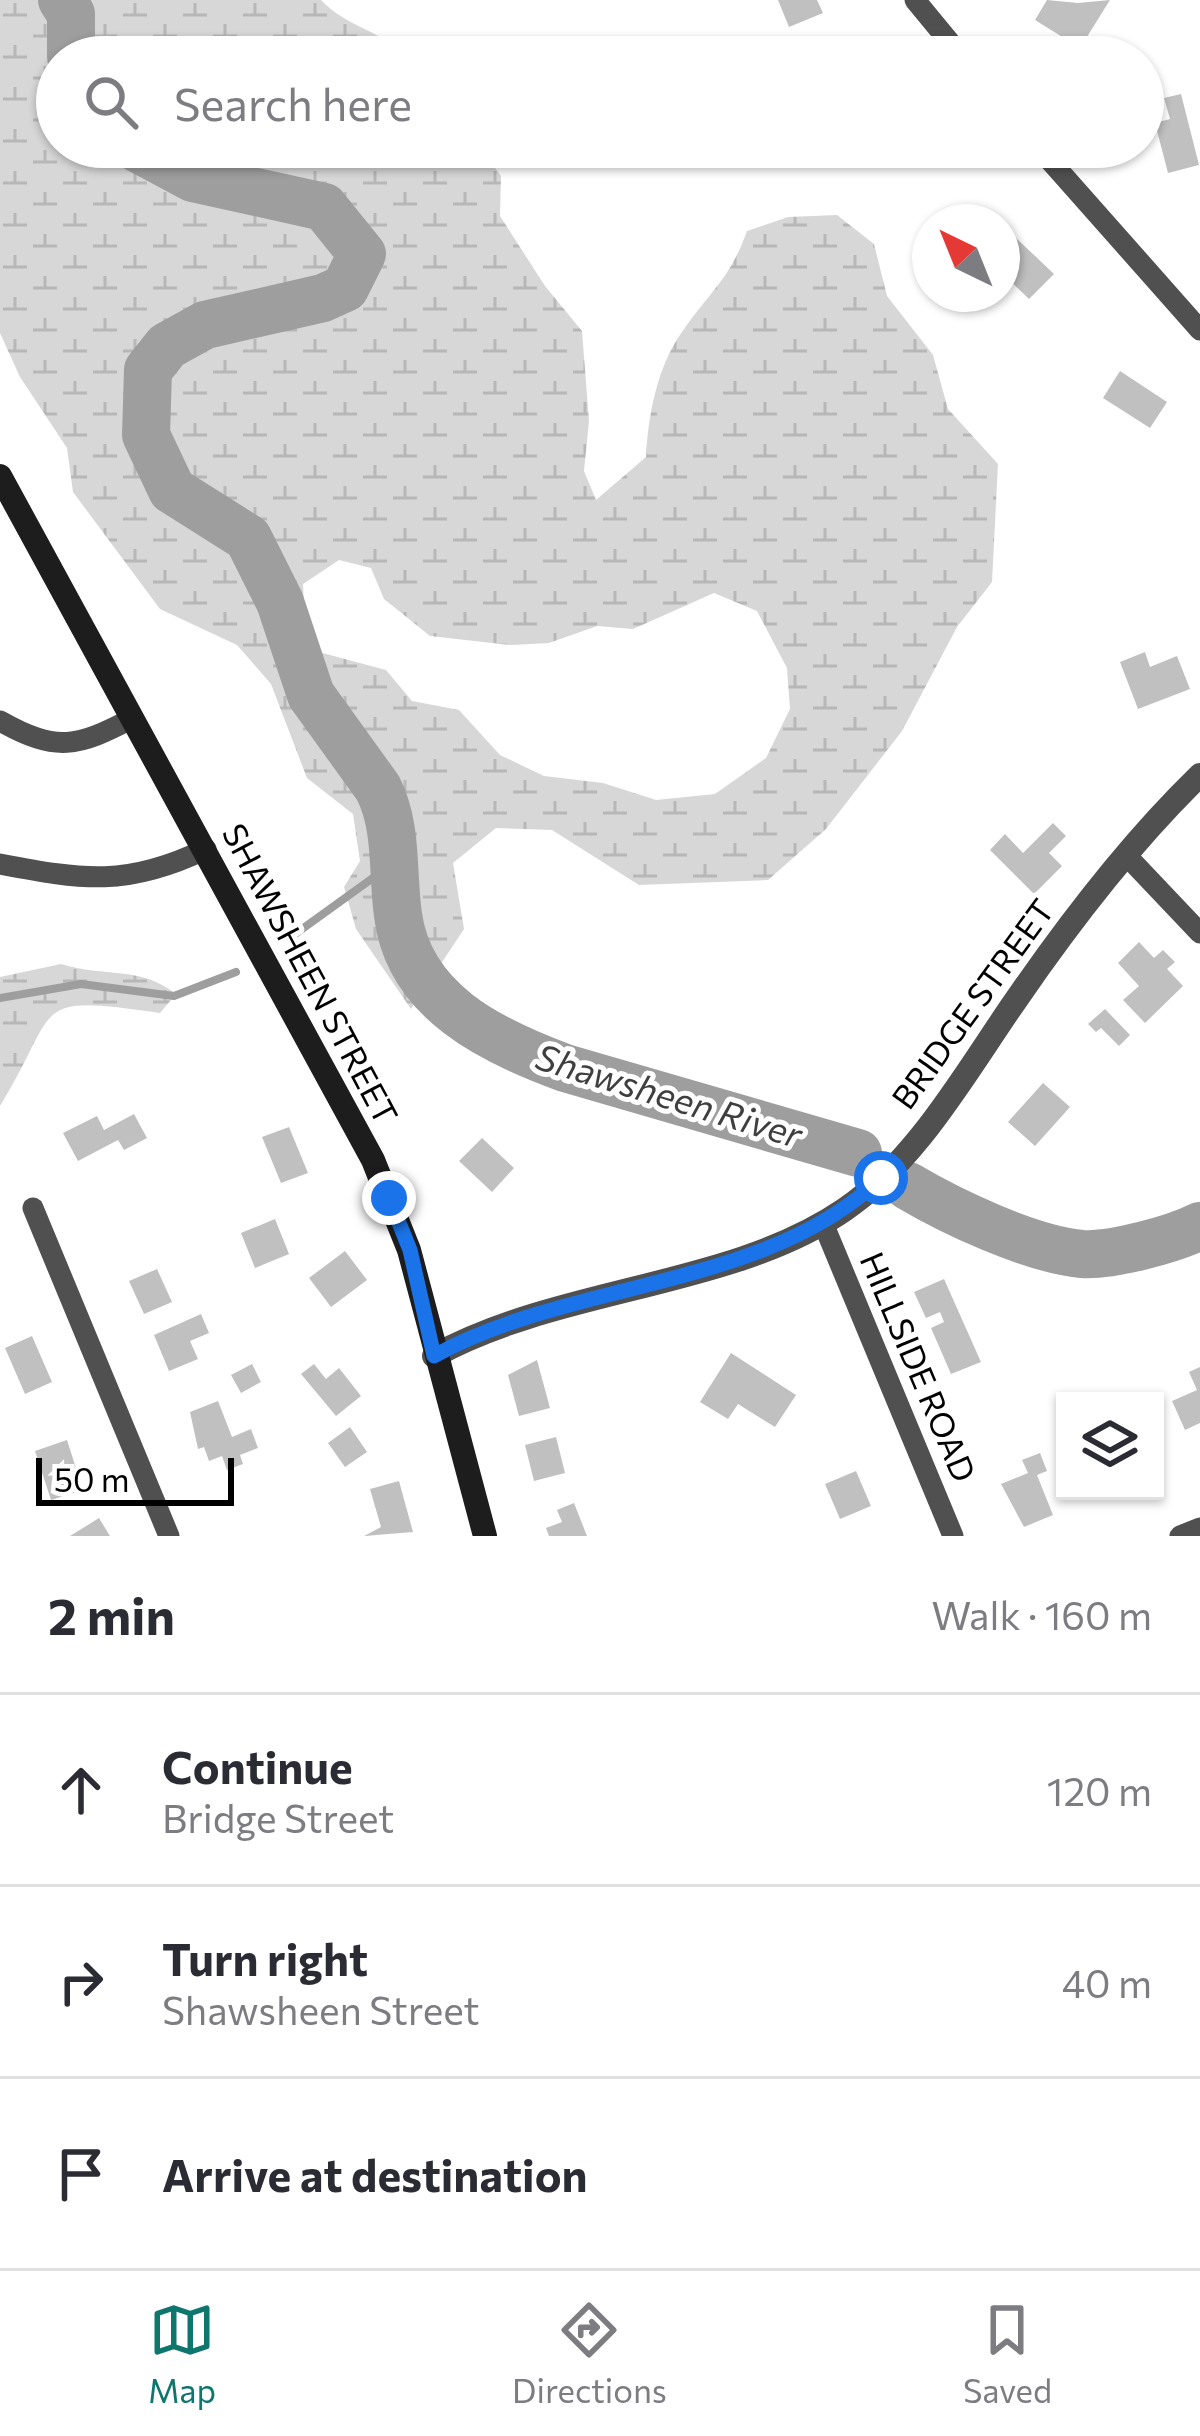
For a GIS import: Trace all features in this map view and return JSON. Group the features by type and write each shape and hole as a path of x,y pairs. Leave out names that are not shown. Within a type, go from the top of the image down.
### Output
{"main road":[{"name":"SHAWSHEEN STREET","path":"0,476 373,1160 410,1250 434,1356 485,1536"}],"street":[{"path":"915,0 945,36"},
{"path":"1057,168 1200,330"},
{"path":"0,721 56,745 83,741 133,718"},
{"name":"BRIDGE STREET","path":"434,1356 511,1321 732,1258 823,1223 881,1178 943,1105 1126,855 1200,775"},
{"path":"0,864 77,878 129,878 206,850"},
{"path":"1126,855 1200,932"},
{"path":"33,1208 169,1536"},
{"name":"HILLSIDE ROAD","path":"823,1223 953,1536"},
{"path":"1180,1536 1200,1528"}],"green space":[{"path":"0,0 321,0 378,36 36,36 36,168 495,168 501,176 500,216 545,286 582,331 589,421 584,471 596,500 646,457 652,409 666,361 726,274 747,231 788,217 837,215 874,244 887,296 933,355 948,409 998,464 992,582 957,627 902,731 826,829 768,880 639,885 552,830 496,828 453,863 464,929 411,1009 356,929 344,887 360,861 353,814 307,778 271,684 237,645 160,609 73,492 67,448 20,377 0,333","holes":["339,560 371,568 384,599 430,636 511,645 549,643 597,626 633,629 714,593 757,611 787,668 790,709 766,758 715,794 656,800 603,783 544,776 500,755 459,710 412,701 386,670 315,651 305,626 303,584"]},
{"path":"61,964 135,975 176,994 160,1013 88,1005 53,1014 0,1106 0,977"}],"building":[{"path":"778,0 817,0 823,13 789,27"},
{"path":"1047,0 1110,0 1088,36 1061,36 1035,20"},
{"path":"1181,94 1199,165 1168,173 1164,121 1170,119 1164,98"},
{"path":"1020,242 1054,274 1029,299 1020,290"},
{"path":"1120,371 1167,402 1150,428 1103,398"},
{"path":"1145,652 1150,667 1177,656 1190,689 1138,709 1120,662"},
{"path":"1053,823 1066,836 1049,853 1062,866 1034,894 990,850 1005,834 1023,853"},
{"path":"1139,942 1154,958 1163,950 1175,962 1167,969 1183,986 1145,1023 1123,1000 1139,986 1118,963"},
{"path":"1105,1009 1130,1035 1119,1046 1101,1028 1096,1032 1088,1024"},
{"path":"1043,1083 1070,1107 1035,1146 1008,1122"},
{"path":"134,1114 147,1138 124,1150 118,1140 78,1161 63,1133 97,1116 104,1130"},
{"path":"289,1127 308,1173 281,1183 262,1137"},
{"path":"482,1138 514,1168 492,1192 459,1161"},
{"path":"275,1219 289,1254 255,1268 241,1233"},
{"path":"345,1251 367,1280 331,1307 309,1278"},
{"path":"157,1269 172,1302 144,1314 129,1281"},
{"path":"944,1279 981,1362 951,1374 931,1328 944,1322 940,1312 926,1318 914,1292"},
{"path":"201,1314 209,1333 190,1341 198,1359 169,1371 154,1335"},
{"path":"32,1336 52,1382 25,1394 5,1348"},
{"path":"731,1353 796,1395 775,1427 738,1404 728,1419 700,1402"},
{"path":"537,1360 550,1408 519,1416 508,1375"},
{"path":"252,1364 261,1382 241,1393 231,1375"},
{"path":"314,1364 326,1379 339,1368 361,1396 336,1416 301,1374"},
{"path":"1200,1367 1200,1423 1185,1430 1172,1401 1197,1390 1189,1372"},
{"path":"218,1401 232,1437 251,1429 258,1448 240,1455 243,1464 227,1470 222,1456 209,1461 204,1447 198,1449 190,1412"},
{"path":"350,1427 367,1452 345,1467 328,1443"},
{"path":"556,1437 565,1473 534,1481 525,1445"},
{"path":"67,1440 83,1490 51,1500 35,1451"},
{"path":"1040,1453 1047,1471 1037,1475 1053,1515 1024,1527 1001,1484 1028,1473 1022,1460"},
{"path":"856,1471 871,1506 840,1519 825,1484"},
{"path":"399,1481 413,1532 364,1536 381,1527 370,1489"},
{"path":"574,1503 587,1536 549,1536 546,1528 562,1522 557,1510"},
{"path":"99,1518 110,1536 70,1536"}],"waterway":[{"name":"Shawsheen River","path":"62,0 71,14 71,36"},
{"name":"Shawsheen River","path":"174,168 193,178 324,207 362,254 345,288 323,298 205,325 167,346 148,370 146,435 172,490 248,538 280,602 311,695 378,788 392,834 398,915 418,971 458,1014 537,1057 858,1153"},
{"path":"291,937 395,862"},
{"path":"0,998 81,984 174,996 236,972"},
{"name":"Shawsheen River","path":"908,1186 1016,1237 1082,1254 1142,1246 1200,1226"}],"route":[{"path":"389,1198 410,1250 434,1356 511,1321 778,1243 846,1209 881,1178"}]}
